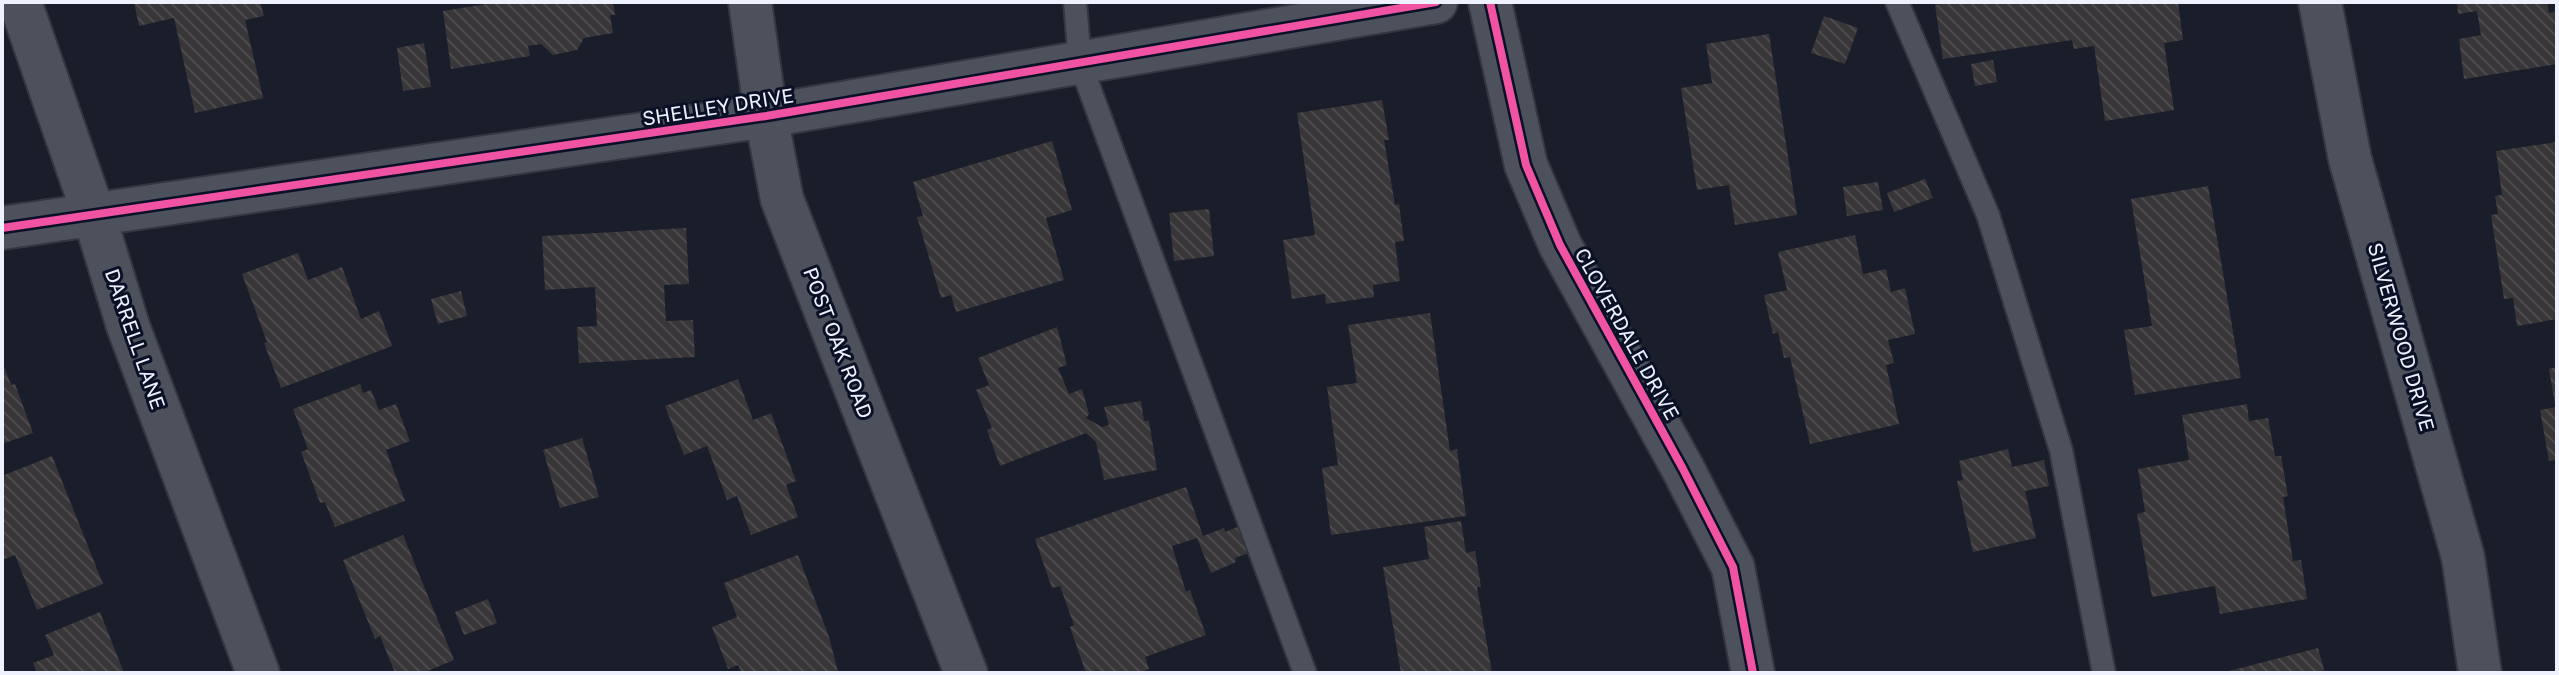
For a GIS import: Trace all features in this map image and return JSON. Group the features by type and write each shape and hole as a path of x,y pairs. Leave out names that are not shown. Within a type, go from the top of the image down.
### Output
{"street":[{"name":"DARRELL LANE","path":"20,2 94,215 128,326 258,673"},
{"name":"POST OAK ROAD","path":"750,2 766,116 782,199 966,673"},
{"name":"SHELLEY DRIVE","path":"2,228 766,116 1436,2"},
{"name":"CLOVERDALE DRIVE","path":"1490,2 1526,165 1560,245 1733,567 1753,673"},
{"name":"SILVERWOOD DRIVE","path":"2320,2 2350,159 2463,557 2480,673"}],"lane":[{"path":"1075,2 1080,63 1305,673"},
{"path":"1897,2 1988,215 2020,317 2061,450 2104,673"}],"building":[{"path":"134,2 260,2 264,16 245,20 263,98 195,113 174,18 139,26"},
{"path":"499,2 613,2 615,15 610,15 613,33 584,38 577,50 553,55 541,44 528,46 530,56 451,69 443,11"},
{"path":"1956,2 2178,2 2183,40 2164,43 2174,110 2105,121 2094,46 2074,49 2072,40 1943,59 1935,5"},
{"path":"2457,2 2547,2 2549,13 2557,11 2557,64 2464,79 2459,39 2481,35 2477,11 2458,14"},
{"path":"1824,16 1858,28 1845,64 1811,53"},
{"path":"1769,34 1797,215 1735,225 1729,185 1697,190 1681,88 1712,83 1706,44"},
{"path":"424,43 431,87 403,91 397,48"},
{"path":"1993,60 1997,82 1975,86 1971,64"},
{"path":"1382,100 1389,140 1384,140 1404,241 1395,242 1400,281 1373,285 1374,297 1326,304 1325,294 1292,299 1283,240 1315,235 1297,113"},
{"path":"1052,141 1072,210 1046,218 1064,280 956,312 951,295 941,298 917,217 923,216 913,182"},
{"path":"2557,142 2557,319 2517,326 2513,298 2504,299 2491,215 2498,214 2495,196 2502,195 2496,151"},
{"path":"1925,179 1933,198 1894,212 1887,193"},
{"path":"1878,182 1883,210 1847,216 1843,187"},
{"path":"2208,186 2241,378 2135,395 2124,330 2152,326 2131,199"},
{"path":"1209,209 1214,256 1174,261 1169,213"},
{"path":"686,228 689,284 664,285 666,321 693,320 695,357 579,363 577,327 597,326 595,287 545,290 542,236"},
{"path":"1855,235 1863,274 1886,269 1891,292 1905,288 1915,334 1888,340 1894,363 1886,365 1899,424 1810,444 1790,357 1784,358 1778,332 1773,334 1764,295 1787,290 1778,252"},
{"path":"298,253 308,280 342,267 361,319 379,311 392,346 281,388 242,274"},
{"path":"461,291 467,316 438,324 431,299"},
{"path":"1430,313 1450,451 1457,449 1466,516 1331,535 1322,468 1338,465 1327,387 1357,383 1348,325"},
{"path":"1057,327 1067,365 1058,368 1069,394 1082,389 1089,414 1086,418 1102,427 1109,425 1104,407 1141,401 1144,421 1149,421 1157,470 1104,480 1096,442 1086,433 1000,466 987,430 992,428 976,390 989,385 978,358"},
{"path":"2,361 11,385 15,384 33,433 2,444"},
{"path":"2557,367 2557,405 2555,405 2549,369"},
{"path":"738,379 753,420 771,413 796,481 786,485 798,517 751,535 737,496 727,500 707,446 684,455 665,406"},
{"path":"360,384 363,393 371,390 379,410 396,404 410,441 386,450 405,501 335,527 325,502 320,503 301,452 308,449 293,409"},
{"path":"2247,404 2249,421 2268,418 2275,456 2281,456 2288,496 2283,497 2293,561 2301,560 2307,599 2220,614 2215,586 2152,597 2137,514 2145,512 2138,469 2189,460 2182,415"},
{"path":"2557,407 2557,460 2549,461 2540,410"},
{"path":"582,438 599,497 560,508 543,450"},
{"path":"2008,449 2012,467 2044,460 2049,486 2025,491 2036,538 1973,552 1957,481 1963,480 1959,461"},
{"path":"52,456 103,584 37,610 15,555 2,560 2,526 5,525 2,518 2,476"},
{"path":"1186,487 1203,536 1240,526 1251,552 1211,573 1197,538 1172,546 1186,592 1190,590 1206,635 1145,657 1149,669 1139,673 1099,673 1098,670 1086,673 1060,586 1052,588 1035,539"},
{"path":"1461,521 1466,553 1475,551 1481,587 1477,587 1492,673 1401,673 1383,567 1429,559 1424,527"},
{"path":"403,535 454,660 423,673 395,673 380,636 375,639 343,560"},
{"path":"798,555 829,637 838,672 742,673 738,665 728,669 712,627 737,617 724,583"},
{"path":"488,599 497,623 464,635 455,612"},
{"path":"100,612 124,673 37,673 33,663 54,655 45,635"},
{"path":"2318,648 2325,673 2225,673 2225,672"}],"cycle path":[{"path":"2,228 766,116 1436,2"},
{"path":"1490,2 1526,165 1560,245 1733,567 1753,673"}]}
